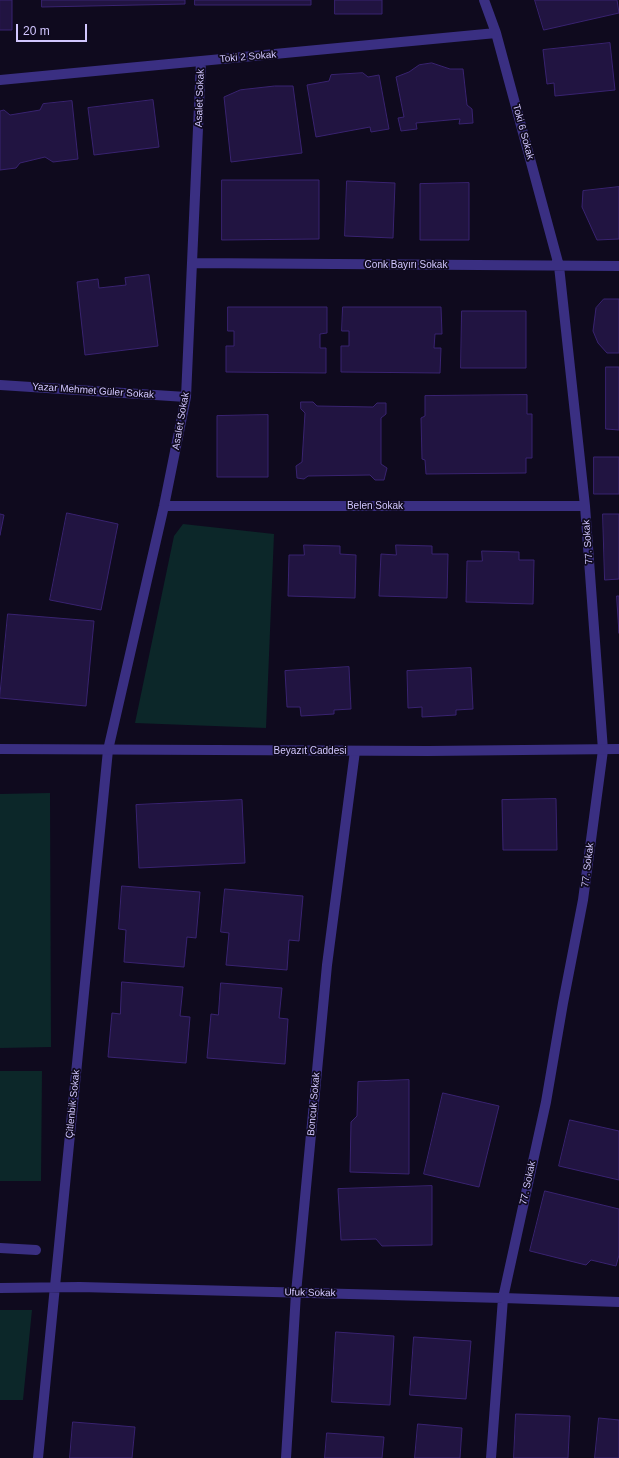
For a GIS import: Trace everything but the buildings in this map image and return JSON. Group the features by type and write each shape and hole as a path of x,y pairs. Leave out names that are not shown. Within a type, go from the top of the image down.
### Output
{"street":[{"name":"Toki 6 Sokak","path":"484,0 496,33 559,266"},
{"name":"Toki 2 Sokak","path":"0,80 496,33"},
{"name":"Asalet Sokak","path":"108,750 164,506 186,397 201,61"},
{"name":"Conk Bayırı Sokak","path":"193,263 619,266"},
{"name":"77. Sokak","path":"491,1458 503,1298 546,1102 563,1003 584,900 603,750 585,506 559,266"},
{"name":"Yazar Mehmet Güler Sokak","path":"0,385 186,397"},
{"name":"Belen Sokak","path":"164,506 585,506"},
{"name":"Beyazıt Caddesi","path":"0,749 355,751 619,749"},
{"name":"Çitlenbik Sokak","path":"38,1458 108,750"},
{"name":"Boncuk Sokak","path":"286,1458 296,1293 327,965 355,751"},
{"path":"0,1248 36,1250"},
{"name":"Ufuk Sokak","path":"0,1288 296,1293 619,1302"}],"green space":[{"path":"183,524 274,534 266,728 135,723 174,536"},
{"path":"50,793 51,1047 0,1048 0,794"},
{"path":"0,1071 42,1071 41,1181 0,1181"},
{"path":"0,1310 32,1310 23,1400 0,1400"}]}
